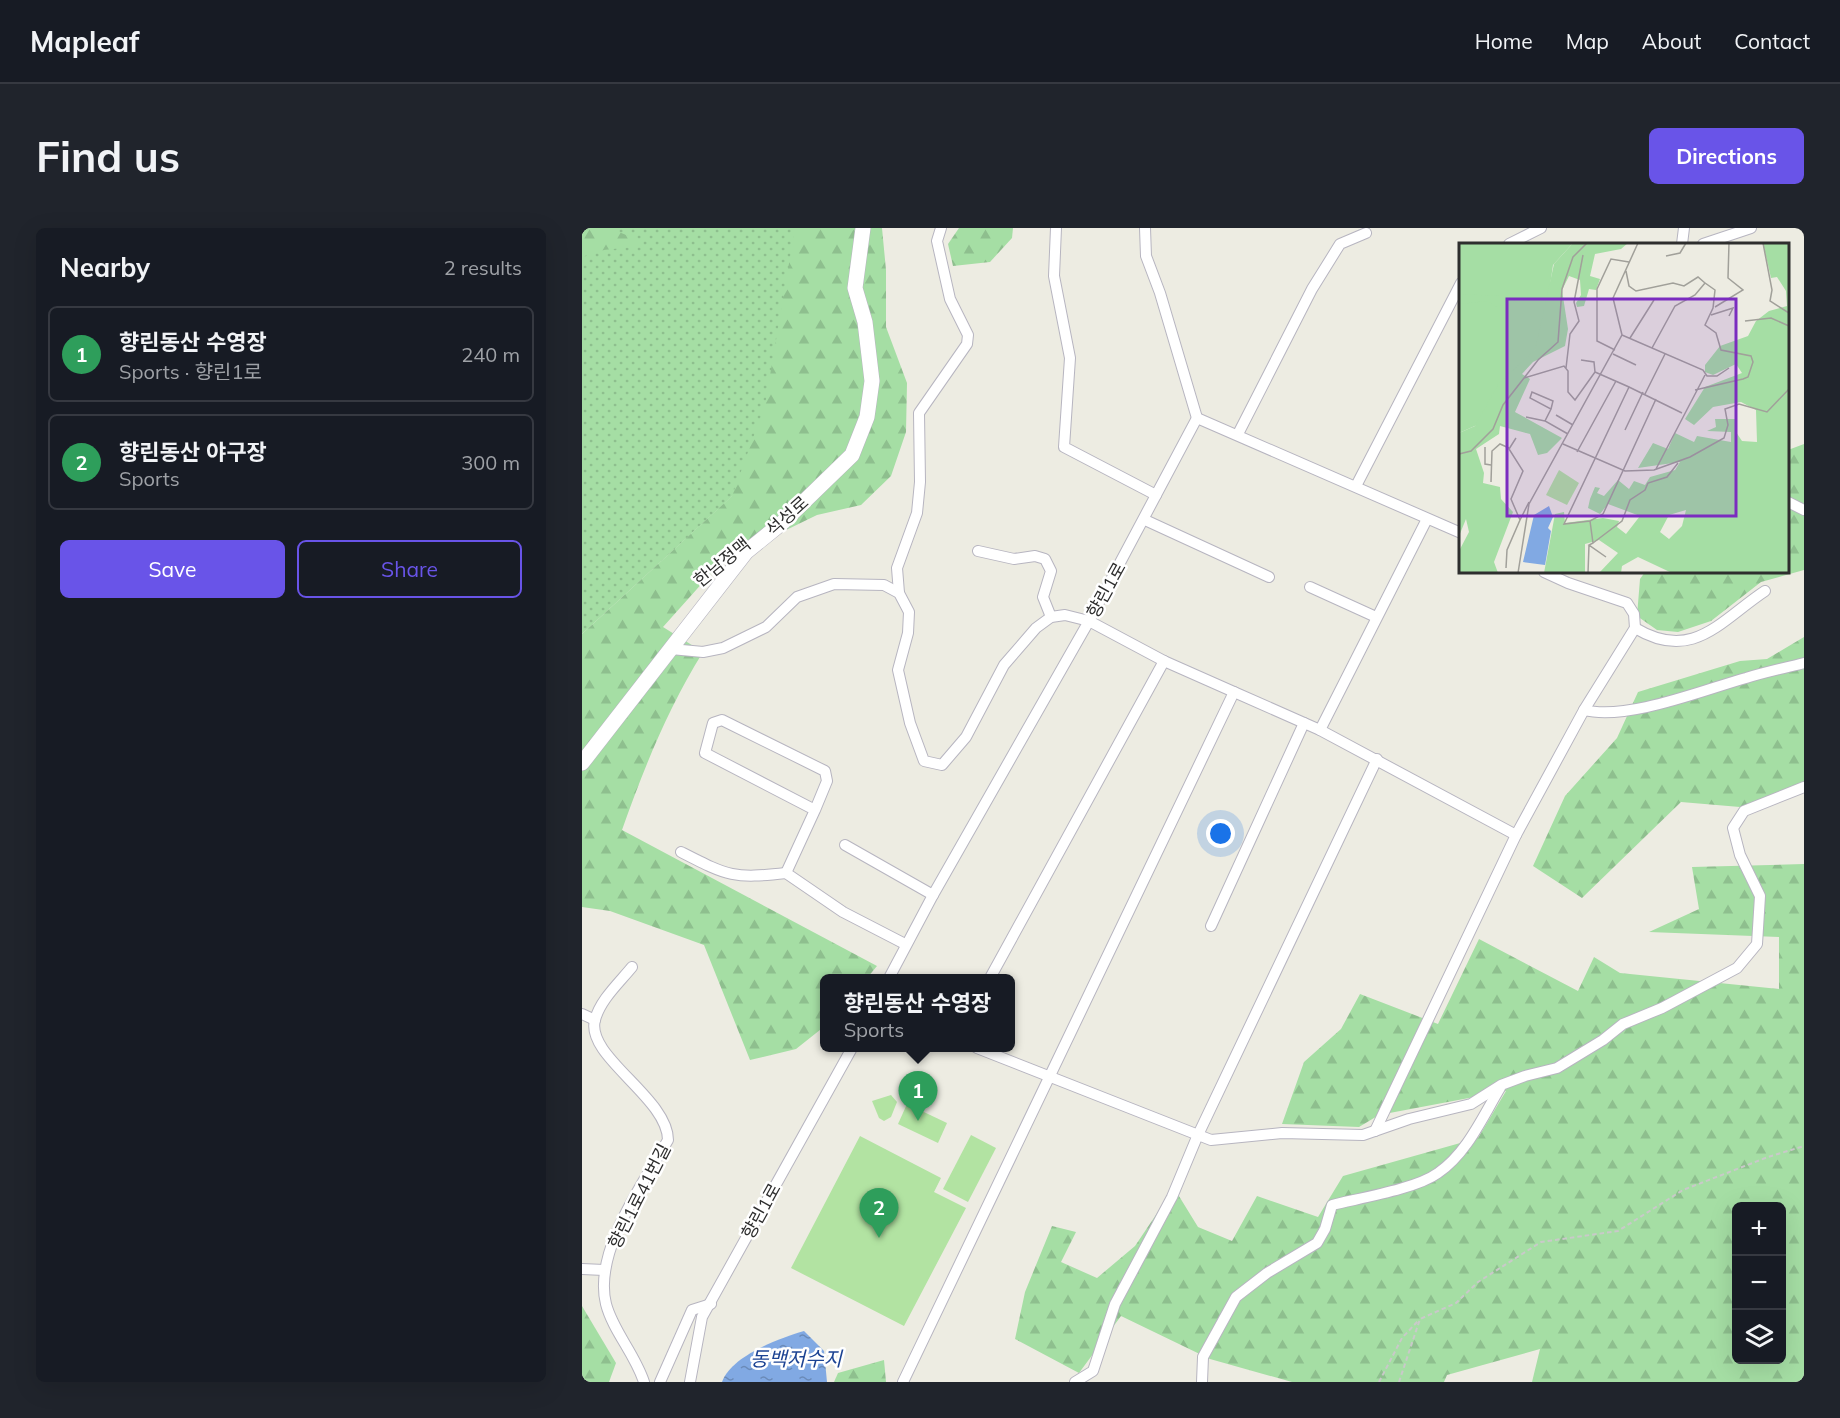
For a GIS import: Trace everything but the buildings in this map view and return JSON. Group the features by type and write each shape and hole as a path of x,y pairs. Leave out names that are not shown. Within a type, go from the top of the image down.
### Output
{"street":[{"name":"석성로","path":"582,763 746,552 783,522 852,455 867,417 872,381 865,322 855,288 863,228"},
{"path":"941,228 937,241 944,276 950,299 968,335 967,344 919,413 920,482 917,513 897,568 899,593 909,612 908,633 898,670 900,690 924,762 942,765 966,737 1004,665 1036,628 1051,617 1065,615 1089,621 1164,661 1320,730 1516,836"},
{"path":"1056,228 1054,276 1070,358 1064,447 1156,495"},
{"path":"1145,228 1146,256 1160,293 1197,418 1459,532"},
{"path":"1511,243 1541,228"},
{"path":"1682,243 1684,228"},
{"path":"1706,243 1751,228"},
{"path":"1238,434 1312,289 1340,244 1366,233"},
{"path":"1356,486 1459,287"},
{"name":"향린1로","path":"891,974 905,944 1145,520 1197,418"},
{"path":"1789,502 1804,510"},
{"path":"1320,730 1427,519"},
{"path":"1145,520 1269,577"},
{"path":"978,551 1014,559 1035,556 1045,559 1051,571 1043,597 1051,617"},
{"path":"1375,1131 1516,836 1584,710 1635,628 1634,614 1627,603 1568,584 1546,573"},
{"path":"671,649 704,652 723,648 766,627 797,597 834,584 884,585 899,593"},
{"path":"1310,587 1376,617"},
{"path":"1635,628 1651,638 1675,641 1702,636 1725,623 1745,604 1765,591"},
{"path":"992,974 1164,661"},
{"path":"1584,710 1598,714 1678,699 1747,677 1804,663"},
{"path":"903,1382 1234,692"},
{"path":"786,873 815,810 827,781 825,771 722,720 713,723 705,753 815,810"},
{"path":"1211,926 1305,723"},
{"path":"1075,1382 1093,1371 1115,1304 1172,1197 1197,1137 1377,759"},
{"path":"989,1052 1197,1137 1211,1140 1282,1133 1363,1135 1471,1104 1501,1085 1557,1068 1603,1040 1623,1024 1662,1008 1737,968 1757,944 1760,896 1740,855 1733,828 1744,811 1804,787"},
{"path":"845,845 933,895"},
{"path":"681,852 724,874 736,877 786,873 843,912 905,944"},
{"path":"582,1014 595,1020 610,993 632,967"},
{"name":"향린1로41번길","path":"595,1020 594,1027 602,1049 659,1112 668,1130 668,1140 633,1201 604,1270 608,1309 636,1359 644,1382"},
{"name":"향린1로","path":"690,1382 702,1317 849,1052"},
{"path":"1202,1382 1203,1357 1236,1297 1267,1273 1317,1243 1325,1230 1332,1205 1392,1190 1437,1174 1466,1145 1501,1085"},
{"path":"582,1269 604,1270"},
{"path":"660,1382 692,1310 711,1304"}],"path":[{"path":"1379,1382 1401,1338 1420,1319 1456,1302 1478,1282 1541,1242 1618,1231 1683,1190 1768,1157 1804,1146"},
{"path":"1399,1382 1420,1319"}],"green space":[{"path":"582,228 797,228 772,411 740,489 582,634"},
{"path":"582,228 609,228 636,239 637,243 633,247 593,251 582,258"},
{"path":"795,228 882,228 886,270 886,327 907,383 906,432 891,476 861,505 817,515 722,561 663,627 703,652 690,673 658,739 622,830 877,966 870,974 820,974 820,1030 796,1049 750,1060 704,945 610,911 582,907 582,634 732,496 765,405"},
{"path":"959,228 1013,228 1012,238 990,262 953,266 948,244"},
{"path":"1804,444 1804,570 1761,582 1711,621 1678,632 1657,630 1637,616 1640,579 1644,573 1789,573 1789,450"},
{"path":"1804,637 1804,783 1740,807 1681,802 1582,898 1533,866 1565,796 1617,738 1638,692 1740,661 1767,659"},
{"path":"1804,864 1804,1382 1532,1382 1540,1349 1447,1375 1444,1382 1292,1382 1210,1359 1121,1316 1079,1373 1015,1339 1025,1292 1052,1226 1076,1232 1061,1262 1097,1278 1135,1246 1174,1188 1198,1227 1232,1241 1257,1196 1318,1217 1343,1176 1478,1138 1506,1091 1379,1115 1359,1127 1282,1124 1304,1062 1341,1029 1360,994 1438,1024 1479,939 1578,991 1594,957 1620,973 1779,989 1779,937 1649,932 1699,909 1692,867"},
{"path":"891,1095 897,1102 891,1117 884,1121 879,1118 872,1101"},
{"path":"907,1104 947,1123 938,1143 898,1124"},
{"path":"971,1135 996,1148 968,1202 943,1189"},
{"path":"860,1136 941,1178 934,1192 966,1208 904,1326 791,1268"},
{"path":"582,1306 616,1363 609,1382 582,1382"},
{"path":"884,1360 886,1382 834,1382 838,1373"}],"water":[{"name":"동백저수지","path":"804,1331 824,1351 827,1382 722,1382 735,1364 757,1349"}],"place":[{"name":"향린동산 수영장","path":"918,1121"},
{"name":"향린동산 야구장","path":"879,1238"}]}
